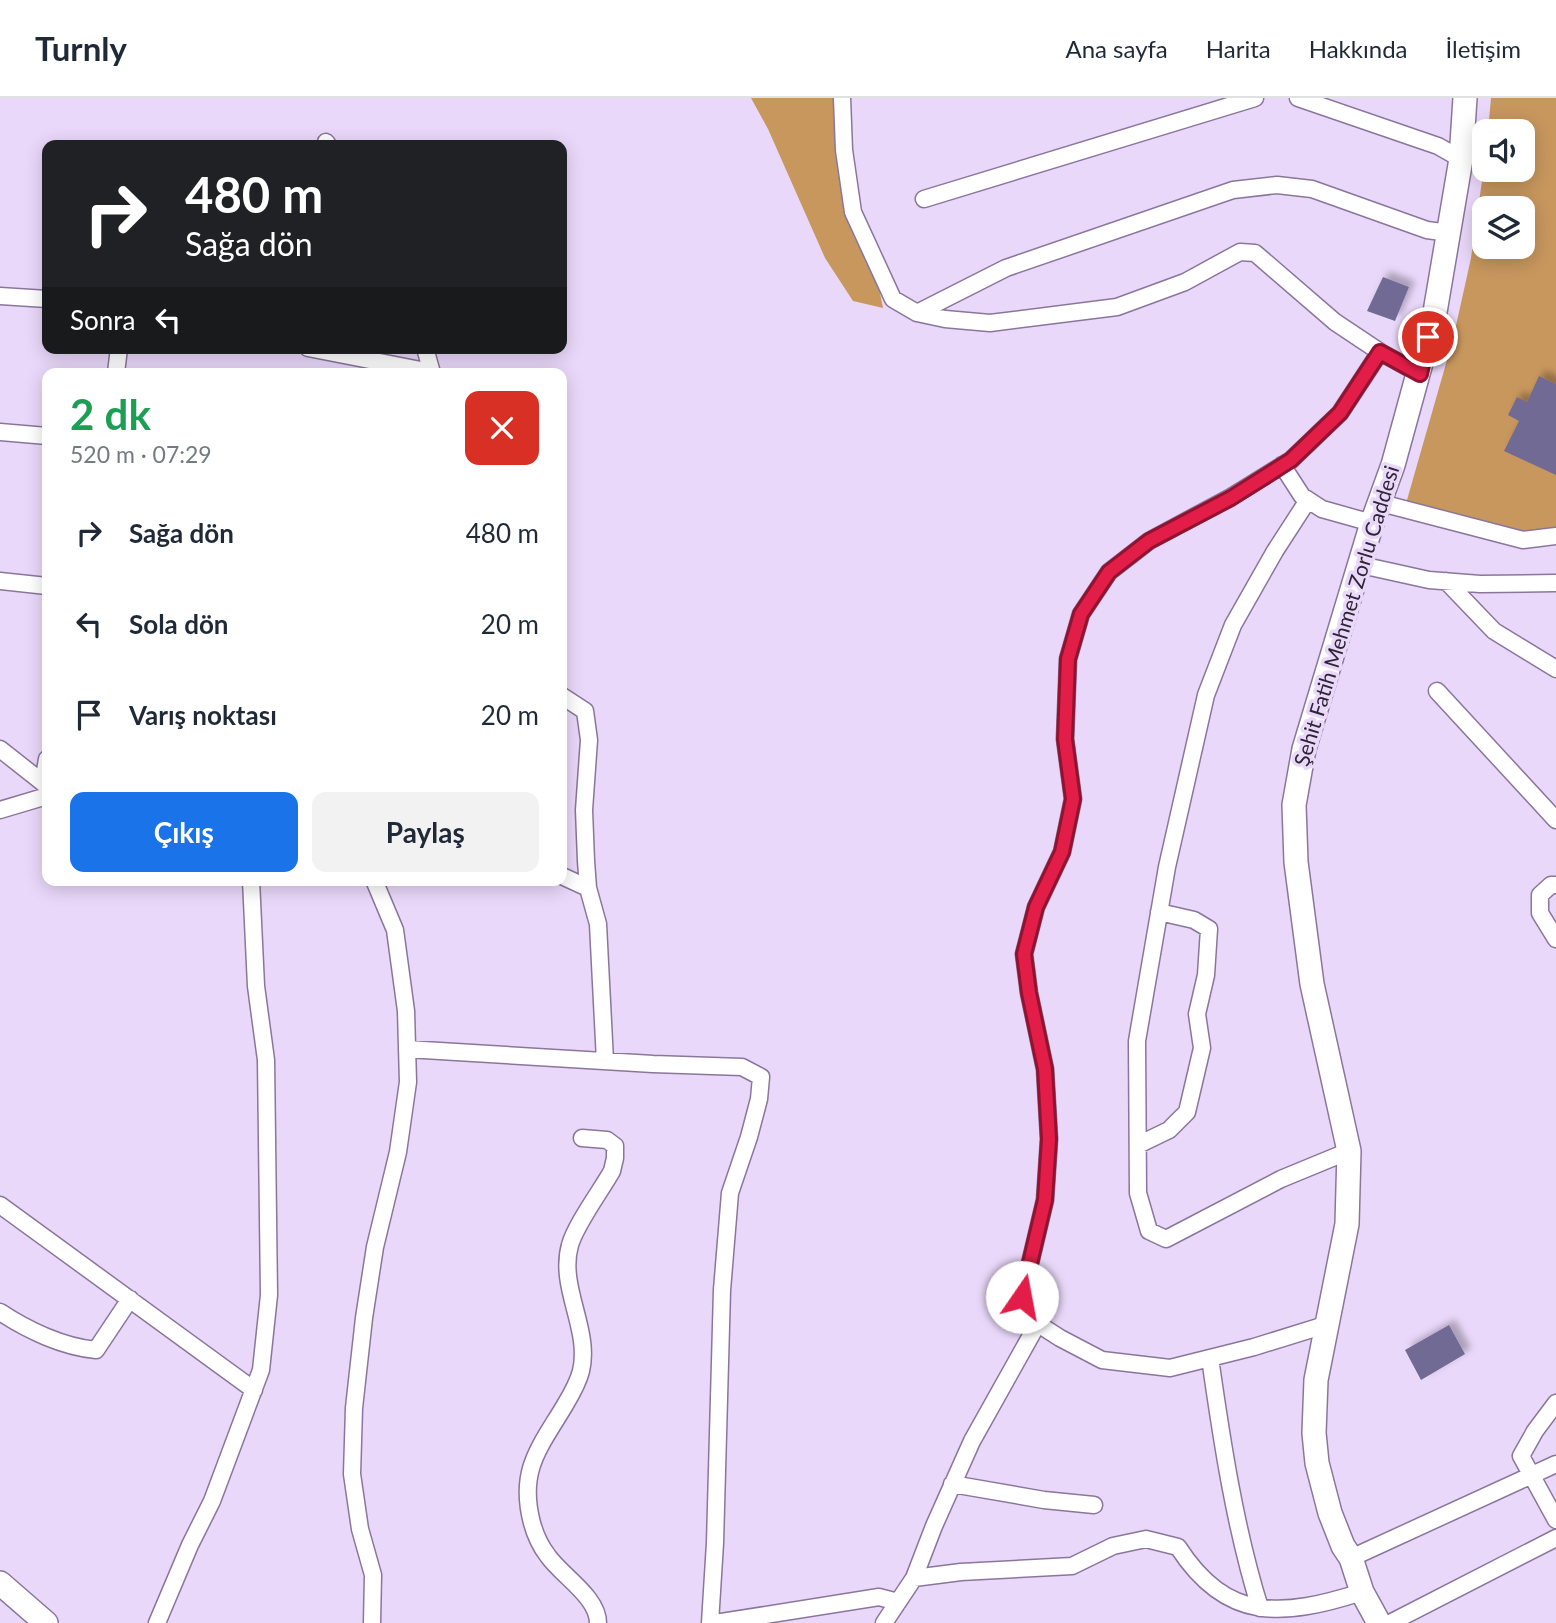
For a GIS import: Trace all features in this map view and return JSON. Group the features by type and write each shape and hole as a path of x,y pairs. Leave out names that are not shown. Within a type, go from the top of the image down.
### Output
{"main road":[{"name":"Şehit Fatih Mehmet Zorlu Caddesi","path":"1380,1623 1362,1592 1351,1558 1343,1546 1330,1513 1317,1463 1313,1406 1325,1325 1331,1311 1347,1224 1349,1151 1312,984 1296,862 1294,804 1304,749 1420,374 1435,312 1449,233 1461,159 1465,98"},
{"path":"0,1583 46,1623"}],"street":[{"path":"842,98 844,150 853,212 893,299 917,313 944,319 990,323 1118,307 1185,282 1240,252 1255,253 1335,322 1380,352 1420,374"},
{"path":"924,199 1255,98"},
{"path":"1298,98 1438,146 1461,159"},
{"path":"917,313 1006,268 1233,190 1277,186 1312,189 1427,230 1449,233"},
{"path":"0,296 42,299"},
{"path":"1325,1325 1254,1348 1170,1368 1102,1360 1032,1320 1022,1297 1045,1200 1049,1139 1045,1069 1024,954 1036,907 1062,852 1073,799 1065,739 1068,659 1081,614 1109,572 1149,541 1231,498 1291,460 1340,413 1380,352"},
{"path":"340,354 411,368"},
{"path":"0,432 42,436"},
{"path":"1282,465 1302,496 1322,509 1377,513 1523,540 1556,536"},
{"path":"1308,500 1233,625 1206,695 1167,867 1137,1041 1138,1193 1149,1231 1166,1239 1281,1180 1349,1151"},
{"path":"1361,565 1446,581 1480,584 1556,583"},
{"path":"0,581 42,585"},
{"path":"1446,581 1494,631 1556,669"},
{"path":"1437,691 1556,820"},
{"path":"567,699 585,711 589,740 584,810 588,888 598,924 605,1061"},
{"path":"0,749 42,785"},
{"path":"0,810 42,790"},
{"path":"567,878 588,888"},
{"path":"1556,885 1551,885 1540,895 1540,913 1556,939"},
{"path":"157,1623 212,1501 261,1370 269,1295 266,1060 256,986 251,886"},
{"path":"372,1623 373,1575 360,1530 352,1474 354,1408 375,1247 398,1152 408,1082 406,1011 395,930 377,886"},
{"path":"1138,1145 1169,1130 1187,1112 1202,1048 1197,1014 1206,975 1209,929 1194,920 1159,912"},
{"path":"407,1049 742,1067 761,1077 759,1099 749,1137 730,1193 722,1290 713,1623 879,1597 898,1602"},
{"path":"582,1139 607,1140 615,1146 615,1158 612,1171 570,1244 569,1277 583,1343 581,1372 570,1396 532,1459 527,1495 532,1524 540,1543 548,1557 592,1605 597,1623"},
{"path":"0,1205 254,1390"},
{"path":"0,1312 75,1348 96,1350 130,1299"},
{"path":"884,1623 914,1578 972,1441 1038,1324"},
{"path":"1210,1358 1222,1441 1252,1583 1260,1608"},
{"path":"1556,1403 1521,1456 1556,1520"},
{"path":"1351,1558 1529,1474 1556,1464"},
{"path":"952,1484 1044,1500 1094,1505"},
{"path":"1390,1623 1556,1538"},
{"path":"914,1578 961,1572 1072,1566 1113,1546 1146,1539 1178,1547 1193,1572 1214,1591 1245,1605 1276,1611 1317,1606 1362,1592"}],"shaded area":[{"path":"751,98 839,98 851,180 866,223 883,308 853,301 825,258 768,129"},
{"path":"1491,98 1556,98 1556,540 1427,517 1404,517 1403,514 1453,339 1472,251 1472,259 1535,259 1535,196 1480,196 1482,182 1535,182 1535,119 1489,119"}],"building":[{"path":"1383,277 1409,287 1395,321 1367,311"},
{"path":"1539,376 1556,384 1556,475 1504,451 1519,421 1508,415 1517,397 1527,402"},
{"path":"1449,1325 1465,1354 1421,1380 1405,1350"}],"route":[{"path":"1022,1297 1045,1200 1049,1139 1045,1069 1024,954 1036,907 1062,852 1073,799 1065,739 1068,659 1081,614 1109,572 1149,541 1231,498 1291,460 1340,413 1380,352 1420,374 1428,337"}]}
